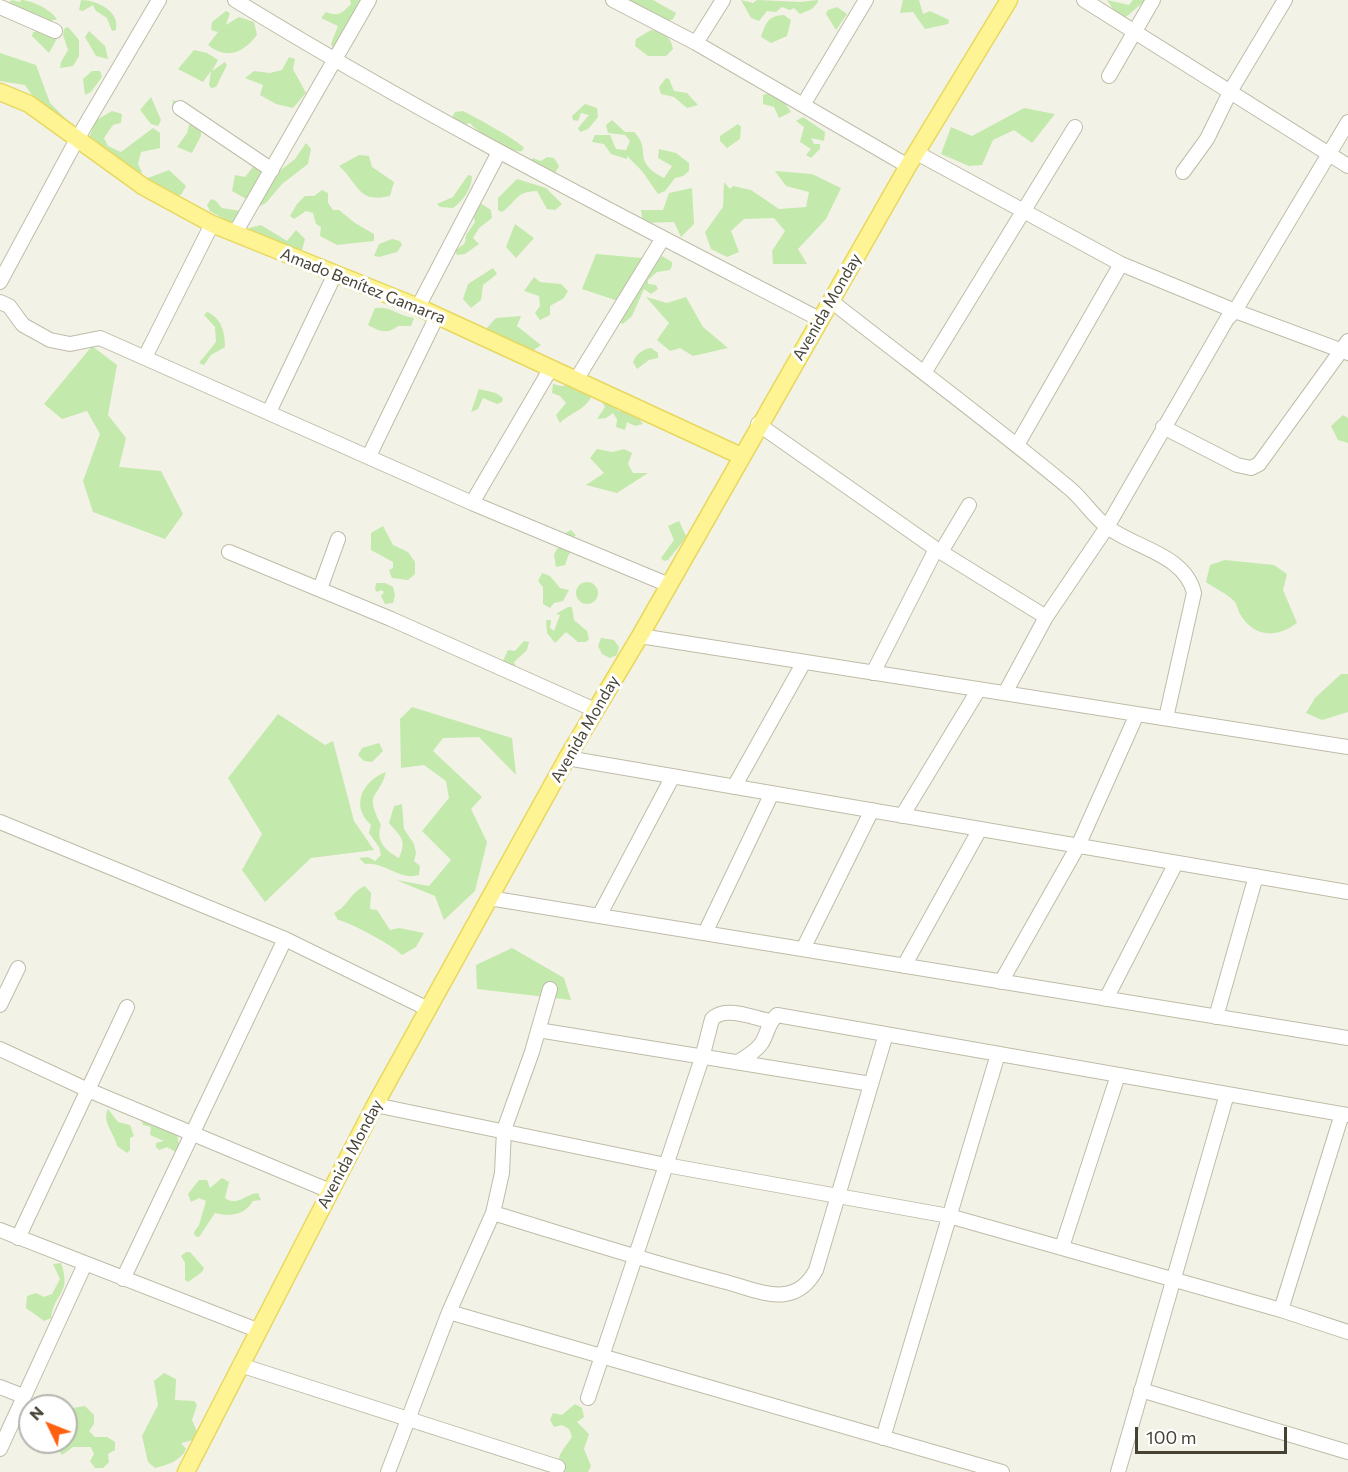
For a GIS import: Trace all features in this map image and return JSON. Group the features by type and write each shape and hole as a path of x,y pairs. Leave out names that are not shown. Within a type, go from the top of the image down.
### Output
{"main road":[{"name":"Avenida Monday","path":"187,1472 257,1330 375,1105 567,758 640,636 758,424 1009,0"},
{"name":"Amado Benítez Gamarra","path":"0,92 29,104 76,141 144,187 212,224 418,307 741,456"}],"street":[{"path":"0,282 76,141 159,0"},
{"path":"236,0 335,62 499,152 820,320"},
{"path":"235,233 369,0"},
{"path":"613,0 803,105 1121,264 1235,311 1346,348 1259,464 1251,468 1237,465 1163,427"},
{"path":"696,44 723,0"},
{"path":"803,105 866,0"},
{"path":"1084,0 1348,166"},
{"path":"1109,76 1153,0"},
{"path":"1183,172 1207,139 1230,90 1285,0"},
{"path":"0,7 54,32"},
{"path":"180,108 272,170"},
{"path":"1005,693 1046,617 1107,526 1227,319 1235,311 1348,122"},
{"path":"924,374 1075,127"},
{"path":"418,307 499,152"},
{"path":"145,357 212,224"},
{"path":"576,380 663,238"},
{"path":"1017,445 1121,264"},
{"path":"269,412 335,274"},
{"path":"831,301 1017,445 1072,490 1107,526 1178,566 1191,581 1194,593 1167,718"},
{"path":"0,302 9,306 23,325 50,340 70,344 100,338 472,503 669,585"},
{"path":"369,456 437,316"},
{"path":"472,503 551,368"},
{"path":"758,424 939,550 1046,617"},
{"path":"873,672 939,550 969,505"},
{"path":"320,589 338,539"},
{"path":"230,552 320,589 329,596 391,619 595,710"},
{"path":"640,636 1348,747"},
{"path":"734,787 804,662"},
{"path":"902,816 979,689"},
{"path":"1000,982 1078,846 1137,714"},
{"path":"567,758 1348,892"},
{"path":"598,916 673,776"},
{"path":"705,933 772,793"},
{"path":"803,949 872,810"},
{"path":"0,822 285,939 428,1009"},
{"path":"904,966 980,829"},
{"path":"1106,999 1176,863"},
{"path":"1216,1017 1256,876"},
{"path":"489,898 1348,1038"},
{"path":"123,1279 285,939"},
{"path":"0,1005 18,968"},
{"path":"388,1472 449,1312 493,1213 502,1173 504,1130 550,989"},
{"path":"18,1238 127,1007"},
{"path":"588,1398 702,1058 712,1018 725,1012 770,1022"},
{"path":"738,1062 761,1044 770,1022 777,1015 1345,1114 1281,1310"},
{"path":"538,1030 871,1084"},
{"path":"493,1213 636,1257 756,1290 783,1295 790,1293 810,1282 816,1270 886,1034"},
{"path":"0,1049 88,1090 330,1191"},
{"path":"883,1438 998,1054"},
{"path":"1062,1247 1118,1075"},
{"path":"1118,1472 1227,1094"},
{"path":"375,1105 666,1165 949,1216 1281,1310 1348,1332"},
{"path":"0,1230 257,1330"},
{"path":"24,1394 85,1264"},
{"path":"449,1312 1002,1472"},
{"path":"240,1365 558,1467"},
{"path":"0,1387 18,1394"},
{"path":"1141,1390 1348,1452"},
{"path":"0,1449 18,1408"}],"green space":[{"path":"12,0 35,3 57,19 49,22 10,7 8,3"},
{"path":"81,0 100,4 111,12 116,23 116,30 112,31 107,18 96,11 93,5 83,11 79,10"},
{"path":"350,0 361,0 334,50 331,44 338,26 321,18 326,12 337,14 343,12 351,4"},
{"path":"628,0 653,0 676,13 673,19 665,22"},
{"path":"741,0 753,3 757,0 800,2 818,0 818,2 812,9 800,14 794,8 790,10 782,7 776,12 767,11 759,21 751,18"},
{"path":"903,0 919,0 923,14 930,11 949,20 948,24 925,29 913,12 900,13"},
{"path":"1107,0 1129,5 1133,0 1146,0 1121,21"},
{"path":"837,7 847,14 836,30 826,14 828,10"},
{"path":"226,11 230,13 226,25 239,17 254,22 257,35 240,50 228,53 215,50 208,45 218,32 211,30 212,22"},
{"path":"784,15 791,20 787,36 771,43 761,37 764,27 771,18"},
{"path":"68,27 79,40 79,56 73,66 60,68 68,50 63,35 64,29"},
{"path":"43,30 59,35 49,53 32,36 33,32"},
{"path":"651,30 663,33 670,41 673,49 666,56 648,56 635,46 636,39"},
{"path":"89,31 105,46 108,59 96,56 85,37"},
{"path":"194,50 207,53 218,60 212,71 225,62 227,65 216,87 211,88 209,85 211,71 203,82 178,69"},
{"path":"0,53 36,65 50,103 70,123 47,117 25,85 0,81"},
{"path":"289,57 295,59 293,69 306,93 293,108 276,104 260,95 263,85 245,78 254,71 270,73 282,70"},
{"path":"92,71 100,71 102,77 91,92 85,95 83,79"},
{"path":"666,78 669,79 674,91 687,93 698,105 687,108 674,97 661,94 659,87"},
{"path":"769,93 784,102 791,112 779,118 774,107 763,104 763,95"},
{"path":"151,97 161,120 158,126 151,124 140,110"},
{"path":"173,100 184,105 201,121 201,136 192,153 177,147 187,133 190,122 172,108"},
{"path":"585,104 597,108 598,117 588,129 580,132 578,128 589,115 581,113 578,121 573,120 572,116"},
{"path":"1024,108 1055,114 1032,143 1014,130 993,140 982,165 969,166 941,154 951,127 972,136"},
{"path":"112,111 122,114 121,123 113,125 104,138 108,146 121,152 153,128 160,133 160,148 141,152 138,164 142,172 135,176 88,142 95,121"},
{"path":"463,111 524,148 522,151 516,151 502,146 470,123 463,125 451,120 455,112"},
{"path":"803,117 825,132 824,141 811,138 814,144 820,144 820,149 811,158 806,155 811,149 800,142 804,127 796,121"},
{"path":"612,120 625,132 634,132 642,145 645,161 654,172 664,178 672,166 658,158 659,149 676,153 689,163 689,171 675,178 665,191 658,194 642,171 627,156 627,159 611,154 604,144 592,142 595,135 610,135 616,149 626,150 630,141 625,135 608,133 606,125"},
{"path":"738,124 741,127 740,139 727,148 720,141 720,136"},
{"path":"306,143 311,149 308,164 282,184 266,203 258,207 256,203 273,176 295,159"},
{"path":"359,155 369,156 372,167 394,182 390,196 379,198 365,195 339,166"},
{"path":"547,157 554,158 559,166 555,173 530,161 533,158 541,161"},
{"path":"257,162 265,169 240,217 232,224 210,211 207,205 211,199 222,208 241,211 248,200 232,191 235,175 245,177"},
{"path":"169,170 186,186 181,195 172,196 145,179"},
{"path":"775,171 812,174 841,188 826,219 798,249 807,264 773,264 772,251 785,231 774,218 744,219 731,231 739,252 727,257 711,249 705,232 723,207 724,182 730,189 733,186 751,190 779,209 806,207 809,192 786,186"},
{"path":"468,175 472,176 470,185 460,202 453,208 440,207 437,204 453,197"},
{"path":"517,179 546,188 562,204 555,210 547,209 537,191 524,193 502,212 498,210 498,198"},
{"path":"692,188 694,224 681,237 674,222 643,223 641,210 663,210 669,193"},
{"path":"322,190 328,193 328,203 333,210 339,210 374,234 374,241 337,245 320,236 321,227 316,224 313,213 306,211 294,219 290,216 305,196 314,196"},
{"path":"480,203 491,210 492,218 479,228 473,238 479,244 465,254 457,255 455,251 465,243 466,235 475,222 473,213"},
{"path":"515,224 534,238 516,258 506,247"},
{"path":"261,225 287,241 296,230 305,239 302,250 292,249 278,241 266,241 254,236 249,228"},
{"path":"392,239 400,241 402,245 397,252 379,257 374,256 379,244"},
{"path":"596,254 642,258 618,301 582,289"},
{"path":"662,256 672,262 672,266 670,270 657,272 648,280 648,284 656,285 658,289 651,294 644,289 632,316 623,324 619,322 651,269"},
{"path":"493,268 497,274 483,285 481,300 471,308 463,299 468,284"},
{"path":"534,277 540,282 561,284 568,291 564,298 550,306 550,315 540,320 535,313 540,306 539,296 524,291"},
{"path":"646,297 667,303 686,297 703,327 728,348 693,356 680,348 670,351 657,340 669,323"},
{"path":"375,308 385,308 414,318 411,326 398,326 387,331 379,330 368,325"},
{"path":"207,312 222,326 225,347 211,355 204,365 199,363 216,342 215,327 204,315"},
{"path":"521,316 517,326 541,345 531,352 486,329 496,318"},
{"path":"92,346 117,365 108,415 126,438 119,467 161,471 183,514 165,539 93,512 83,481 100,434 87,411 62,419 44,404"},
{"path":"651,348 658,353 658,358 649,360 637,369 633,362 636,357"},
{"path":"553,384 570,385 592,396 585,405 560,423 556,415 566,403 560,396 552,393"},
{"path":"479,389 496,393 503,398 502,402 497,404 483,398 478,409 471,412"},
{"path":"609,397 618,411 633,411 643,424 635,426 627,422 625,430 616,427 617,419 613,413 606,418 597,419 605,407 602,402"},
{"path":"1343,415 1348,418 1348,443 1338,440 1331,426"},
{"path":"597,449 612,452 624,449 632,453 628,464 633,473 648,473 617,493 586,485 604,473 590,458"},
{"path":"679,521 686,536 668,560 664,561 661,558 674,540 668,526"},
{"path":"383,526 393,545 408,552 415,562 415,574 408,580 392,578 389,570 393,568 393,562 371,550 371,533"},
{"path":"571,530 576,535 570,540 576,550 569,554 565,565 556,567 554,554 561,543 563,534"},
{"path":"1225,560 1274,565 1287,574 1283,590 1297,623 1274,633 1252,628 1240,614 1231,598 1206,582 1210,565"},
{"path":"542,573 550,576 560,588 569,590 563,601 554,603 550,608 543,604 543,587 538,581"},
{"path":"587,582 595,585 598,593 595,601 587,604 579,601 576,593 579,585"},
{"path":"376,583 385,583 393,587 395,595 393,603 385,604 381,596 384,592 381,590 377,592"},
{"path":"572,607 574,620 587,631 589,639 586,642 578,642 566,632 555,643 547,633 546,620 551,620 550,628 554,631 560,615 556,614"},
{"path":"601,638 614,640 619,647 617,655 610,658 602,654 598,646"},
{"path":"524,641 529,642 527,650 514,662 517,670 503,661 508,650 515,651"},
{"path":"1341,674 1348,674 1348,712 1322,720 1306,713 1315,698"},
{"path":"412,707 512,738 516,775 479,737 443,738 433,751 482,797 471,809 487,842 475,891 444,920 435,896 396,880 429,886 451,860 422,831 449,798 446,781 424,765 401,768 400,719"},
{"path":"278,714 325,745 333,741 354,821 374,850 311,858 265,902 242,870 262,834 228,778"},
{"path":"379,743 383,751 372,762 364,761 358,755 362,748"},
{"path":"386,772 373,800 373,806 381,825 379,836 386,849 399,858 402,839 389,823 394,806 402,804 404,829 414,844 416,853 414,861 420,866 419,875 405,875 379,865 365,864 359,858 368,857 375,861 381,855 379,847 369,833 371,825 361,810 360,802 365,788 371,781"},
{"path":"365,886 371,893 370,909 377,910 390,930 399,928 424,933 416,947 402,955 372,935 338,920 334,913"},
{"path":"512,948 564,978 571,1000 477,989 476,965"},
{"path":"108,1109 118,1122 130,1125 134,1136 130,1138 130,1150 127,1153 117,1146 107,1123"},
{"path":"140,1116 177,1134 181,1155 167,1147 159,1150 156,1143 164,1141 150,1135 151,1127 143,1125"},
{"path":"222,1178 229,1182 225,1198 238,1201 258,1193 261,1200 253,1201 250,1206 237,1214 215,1213 199,1237 195,1236 194,1232 199,1225 206,1201 199,1198 191,1202 188,1194 199,1180 207,1180 210,1188"},
{"path":"190,1252 204,1268 188,1282 185,1280 185,1263 181,1256"},
{"path":"61,1263 64,1273 63,1288 55,1303 51,1318 44,1321 26,1308 27,1296 36,1293 44,1297 52,1294 60,1279 53,1264"},
{"path":"164,1373 176,1379 175,1400 194,1401 197,1405 192,1420 198,1434 193,1440 181,1443 186,1449 177,1459 155,1468 148,1462 142,1436 158,1405 154,1381"},
{"path":"575,1404 582,1408 584,1417 577,1422 589,1434 584,1449 591,1466 588,1472 561,1472 557,1468 559,1459 572,1437 569,1429 562,1425 554,1427 550,1420 553,1413 562,1415"},
{"path":"85,1406 94,1415 94,1424 89,1431 95,1437 107,1437 115,1442 115,1450 108,1454 109,1462 103,1468 95,1468 90,1461 94,1454 91,1447 78,1447 78,1407"}]}
